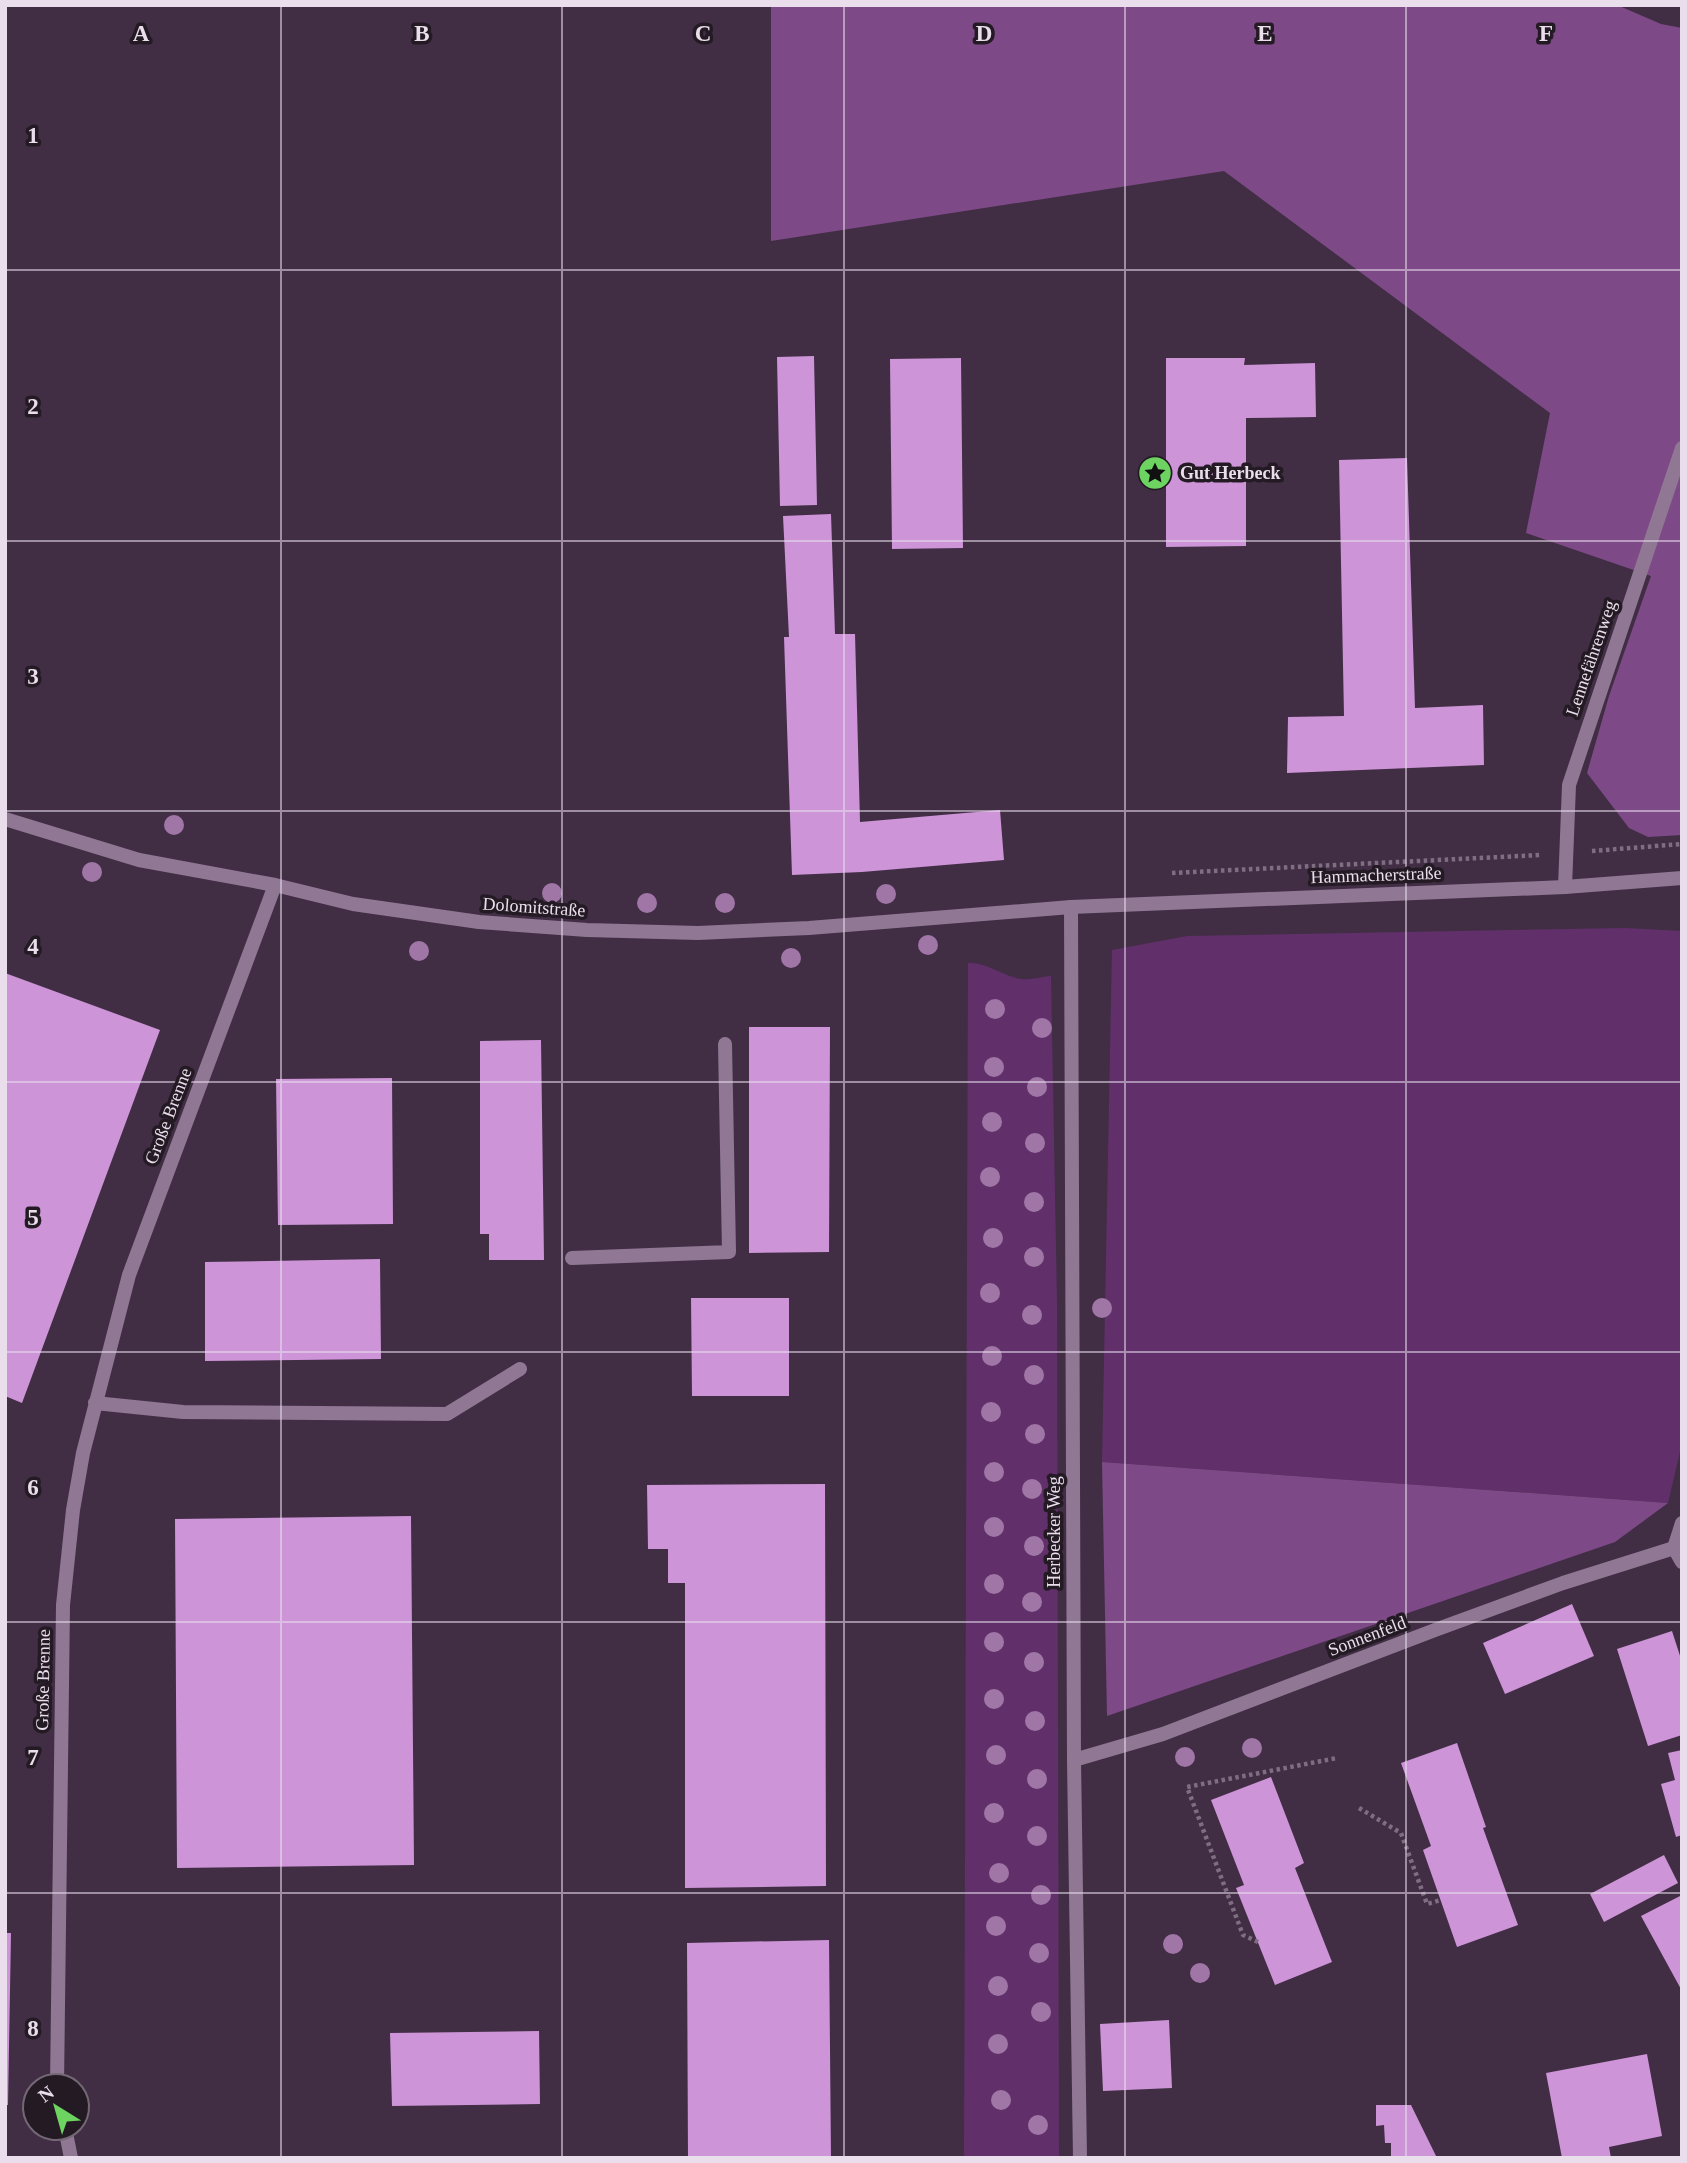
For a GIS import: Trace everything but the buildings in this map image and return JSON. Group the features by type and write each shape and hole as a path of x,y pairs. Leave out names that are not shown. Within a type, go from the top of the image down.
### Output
{"street":[{"name":"Lennefährenweg","path":"1565,887 1569,785 1682,448"},
{"name":"Dolomitstraße","path":"5,819 139,860 353,904 479,922 587,930 698,933 795,929 1071,907"},
{"name":"Hammacherstraße","path":"1071,907 1565,887 1682,878"},
{"name":"Große Brenne","path":"57,2072 63,1605 73,1510 95,1403 129,1275 275,886"},
{"name":"Herbecker Weg","path":"1071,907 1074,1760 1080,2158"},
{"path":"572,1258 729,1252 725,1044"},
{"path":"95,1403 183,1412 447,1414 520,1369"},
{"path":"1682,1523 1674,1548 1682,1562"},
{"name":"Sonnenfeld","path":"1074,1760 1163,1734 1563,1583 1674,1548"}],"path":[{"path":"1167,873 1566,853 1682,844"},
{"path":"1258,1942 1243,1935 1187,1787 1337,1758"},
{"path":"1359,1808 1401,1833 1427,1904 1441,1900"}],"shaded area":[{"path":"771,5 1617,5 1661,24 1682,28 1682,835 1648,837 1629,828 1587,773 1609,696 1651,576 1526,533 1550,413 1224,171 771,241"},
{"path":"1625,928 1682,931 1682,1443 1668,1503 1102,1462 1112,950 1187,936"},
{"path":"968,963 1022,979 1051,976 1057,1303 1059,2158 964,2158"},
{"path":"1102,1462 1668,1503 1615,1542 1107,1716"}],"place":[{"name":"Gut Herbeck","path":"1155,473"}]}
